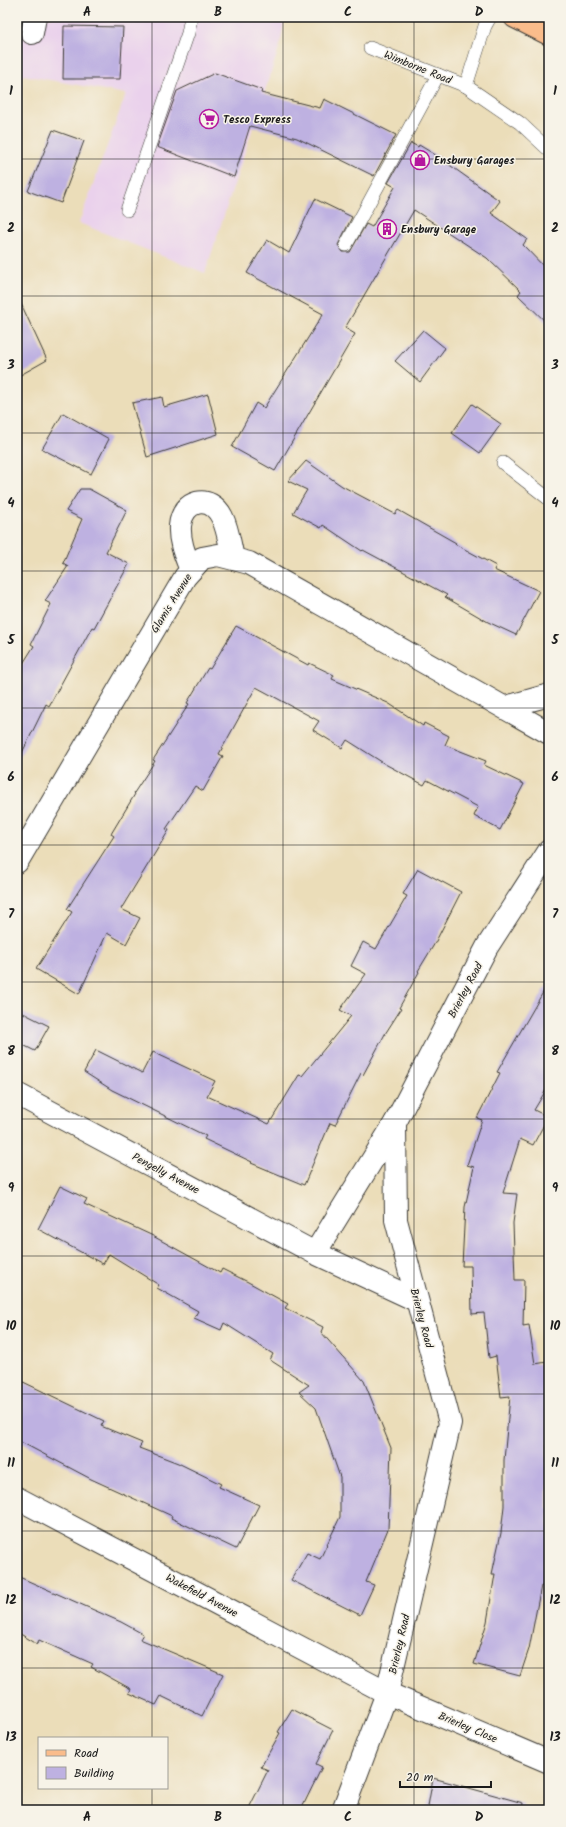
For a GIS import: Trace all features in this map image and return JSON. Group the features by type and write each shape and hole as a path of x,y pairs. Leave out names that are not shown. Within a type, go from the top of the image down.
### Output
{"main road":[{"path":"515,17 549,34"}],"street":[{"path":"191,570 180,542 180,524 183,513 197,502 207,503 215,507 222,517 233,558"},
{"name":"Glamis Avenue","path":"17,862 185,577 202,558 218,555 233,558 249,564 506,707 549,733"},
{"path":"506,707 549,695"},
{"name":"Brierley Road","path":"343,1810 387,1693 450,1423 416,1300 396,1220 395,1123 487,947 549,851"},
{"name":"Pengelly Avenue","path":"17,1094 315,1253 416,1300"},
{"path":"315,1253 395,1123"},
{"name":"Wakefield Avenue","path":"17,1498 387,1693"},
{"name":"Brierley Close","path":"387,1693 549,1762"}],"lane":[{"path":"127,210 188,33 191,17"},
{"name":"Wimborne Road","path":"466,86 485,26 490,17"},
{"name":"Wimborne Road","path":"370,48 466,86 520,123 549,150"},
{"path":"346,245 438,75"},
{"path":"503,463 549,499"}],"shaded area":[{"path":"17,17 285,17 280,45 205,273 79,223 126,94 23,75 17,89"}],"building":[{"path":"64,26 123,27 120,79 63,79"},
{"path":"215,73 262,90 261,93 320,108 324,99 396,135 374,176 297,138 250,126 234,177 157,147 177,91"},
{"path":"53,130 84,141 61,203 28,191"},
{"path":"411,143 418,147 419,145 444,160 500,201 491,213 527,239 523,245 549,272 549,325 518,295 521,291 487,258 414,210 345,328 355,334 275,471 232,447 256,403 264,408 323,314 247,273 267,240 289,253 315,199 352,217 338,245 343,252 350,252 366,224 372,227 395,187 388,183"},
{"path":"17,295 47,360 17,377"},
{"path":"423,330 445,348 420,382 395,361"},
{"path":"208,394 218,434 147,457 132,403 162,397 164,407"},
{"path":"472,404 501,424 480,453 452,433"},
{"path":"63,413 109,439 91,474 42,449"},
{"path":"306,461 342,486 395,514 398,510 456,543 455,544 496,566 494,570 539,591 516,635 488,622 445,597 447,595 363,550 362,551 323,525 321,528 293,513 307,490 288,481"},
{"path":"80,489 89,489 127,510 106,552 129,564 94,628 92,627 49,706 46,704 17,763 17,673 34,646 31,644 51,604 45,601 68,566 63,563 82,519 66,511"},
{"path":"236,626 308,665 309,663 334,675 332,679 388,703 423,726 424,723 449,736 445,745 486,761 484,765 524,784 500,830 474,816 478,807 427,780 424,785 385,764 347,740 342,748 313,730 319,721 256,687 219,754 223,756 203,791 195,786 166,829 169,830 121,909 140,918 126,944 107,933 79,994 36,969 72,912 67,909 114,836 111,834 135,794 134,793 155,761 153,760 189,704 187,703 208,668 210,669"},
{"path":"418,869 461,892 399,1008 401,1009 385,1034 363,1075 361,1073 335,1125 330,1123 304,1185 251,1163 252,1162 204,1139 206,1136 112,1090 84,1072 96,1050 142,1073 153,1052 215,1081 207,1096 269,1124 299,1075 302,1076 351,1016 340,1010 366,974 351,966 363,942 376,949 407,896 403,894"},
{"path":"549,982 549,1085 534,1110 548,1117 533,1145 520,1139 503,1193 517,1194 513,1223 515,1280 524,1280 523,1326 529,1325 535,1364 547,1362 549,1376 547,1508 549,1508 549,1588 541,1586 529,1649 520,1676 474,1664 487,1622 495,1574 492,1574 501,1533 504,1506 504,1460 510,1396 501,1397 496,1356 489,1358 484,1313 472,1314 471,1266 462,1266 465,1207 474,1167 467,1165 482,1120 477,1118 500,1073 497,1072"},
{"path":"17,1010 49,1026 35,1051 17,1042"},
{"path":"60,1186 87,1199 84,1204 151,1235 220,1273 222,1269 288,1304 285,1308 323,1327 321,1332 364,1381 391,1448 388,1529 366,1582 374,1585 360,1615 291,1580 307,1553 320,1559 340,1517 340,1477 316,1408 299,1392 309,1385 270,1360 273,1354 224,1323 221,1330 194,1318 198,1311 157,1288 159,1285 109,1254 103,1264 38,1229"},
{"path":"17,1379 104,1421 101,1426 142,1443 139,1448 178,1463 221,1484 219,1487 259,1505 236,1549 171,1518 172,1516 91,1479 17,1440"},
{"path":"17,1576 121,1622 143,1634 140,1639 223,1674 202,1716 161,1696 156,1705 129,1693 131,1689 91,1667 93,1664 39,1640 37,1644 17,1632"},
{"path":"292,1709 333,1730 316,1764 322,1767 301,1810 248,1810 268,1770 261,1767 280,1733 278,1732"},
{"path":"433,1778 523,1803 522,1810 444,1810 428,1806"}],"place":[{"name":"Tesco Express","path":"209,119"},
{"name":"Ensbury Garages","path":"420,160"},
{"name":"Ensbury Garage","path":"387,229"}]}
